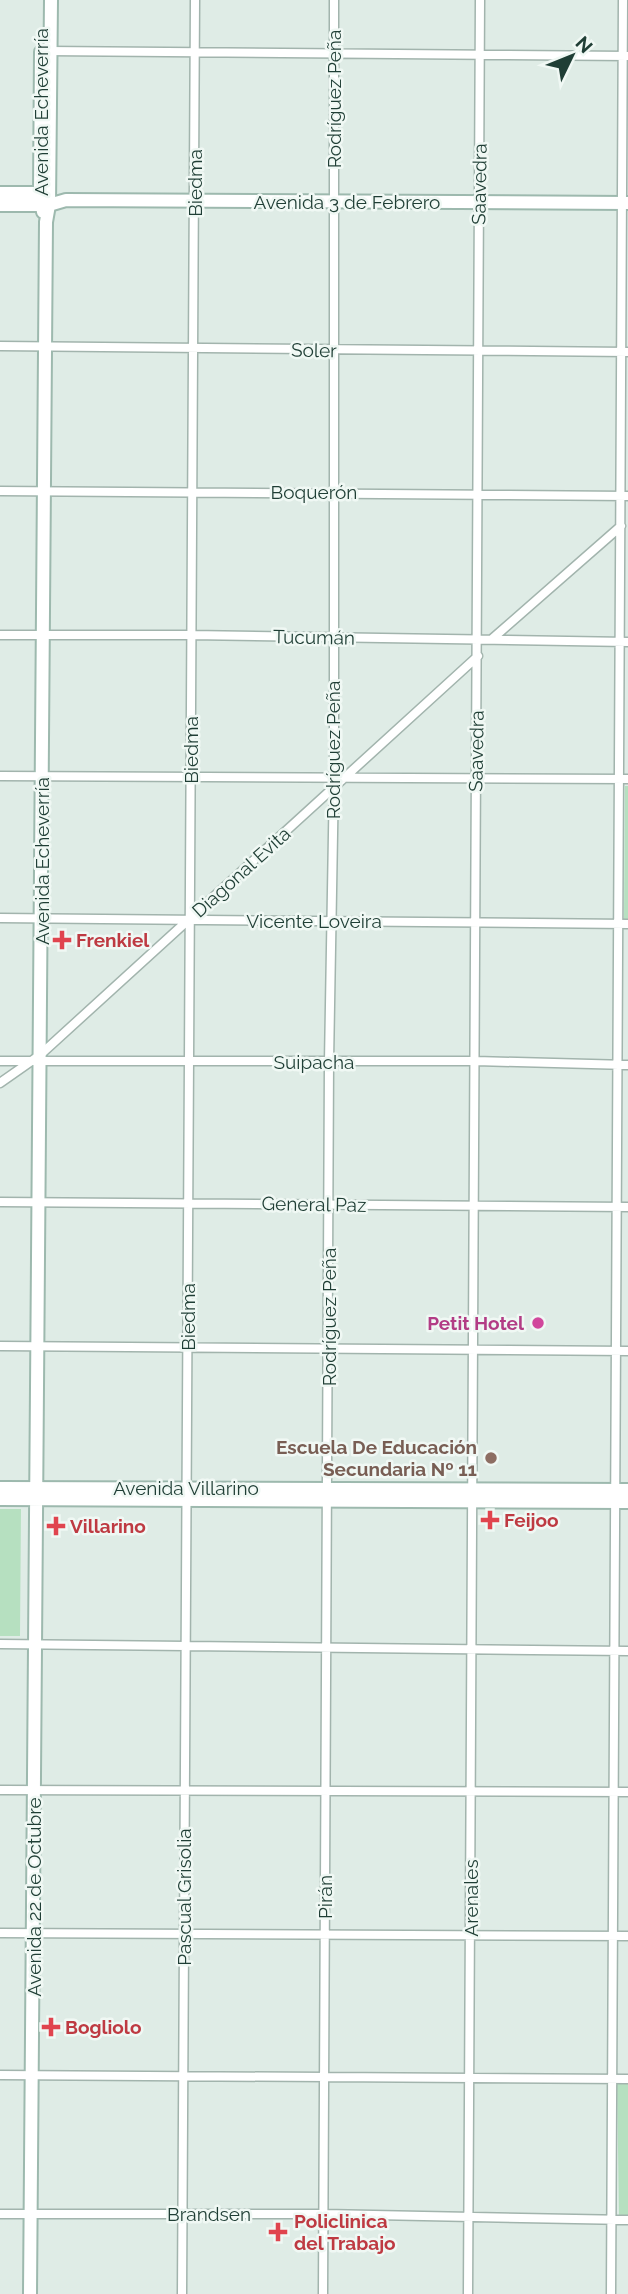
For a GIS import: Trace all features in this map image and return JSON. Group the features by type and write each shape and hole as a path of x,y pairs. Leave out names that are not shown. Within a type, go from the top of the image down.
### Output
{"main road":[{"name":"Avenida Echeverría","path":"37,1494 37,1059 43,776 46,347 46,51 42,0"},
{"name":"Avenida Echeverría","path":"46,51 51,0"},
{"name":"Avenida 3 de Febrero","path":"0,193 66,200 626,203"},
{"name":"Avenida 3 de Febrero","path":"0,205 45,199"},
{"path":"0,1488 37,1494"},
{"path":"0,1499 37,1494"},
{"name":"Avenida Villarino","path":"37,1494 622,1496"},
{"name":"Avenida 22 de Octubre","path":"30,2294 37,1494"}],"street":[{"name":"Biedma","path":"187,1494 195,0"},
{"name":"Rodríguez Peña","path":"329,1494 329,1062 334,787 334,0"},
{"name":"Saavedra","path":"472,1495 476,1061 475,779 478,656 475,494 480,0"},
{"path":"611,2294 615,1651 622,1496 617,1351 617,779 624,642 621,526 624,495 626,56 623,0"},
{"path":"46,51 626,56"},
{"name":"Soler","path":"0,346 625,352"},
{"name":"Boquerón","path":"0,492 624,495"},
{"path":"492,639 621,526"},
{"name":"Tucumán","path":"0,635 191,635 624,642"},
{"name":"Diagonal Evita","path":"0,1083 37,1059 478,656"},
{"path":"0,776 628,779"},
{"name":"Vicente Loveira","path":"0,918 628,924"},
{"name":"Suipacha","path":"0,1061 476,1061 628,1065"},
{"name":"General Paz","path":"0,1202 628,1207"},
{"path":"0,1346 628,1351"},
{"name":"Pascual Grisolia","path":"182,2294 187,1494"},
{"name":"Pirán","path":"323,2294 329,1494"},
{"name":"Arenales","path":"468,2294 472,1495"},
{"path":"0,1644 628,1651"},
{"path":"0,1790 628,1792"},
{"path":"0,1933 628,1936"},
{"path":"0,2075 628,2079"},
{"name":"Brandsen","path":"0,2214 324,2214 628,2220"}],"green space":[{"path":"625,786 628,786 628,920 624,920"},
{"path":"0,1509 21,1509 20,1636 0,1636"},
{"path":"617,2083 628,2083 628,2215 619,2215"}],"place":[{"name":"Frenkiel","path":"62,940"},
{"name":"Petit Hotel","path":"538,1323"},
{"name":"Escuela De Educación Secundaria Nº 11","path":"491,1458"},
{"name":"Feijoo","path":"490,1520"},
{"name":"Villarino","path":"56,1526"},
{"name":"Bogliolo","path":"51,2027"},
{"name":"Policlinica del Trabajo","path":"278,2232"}]}
